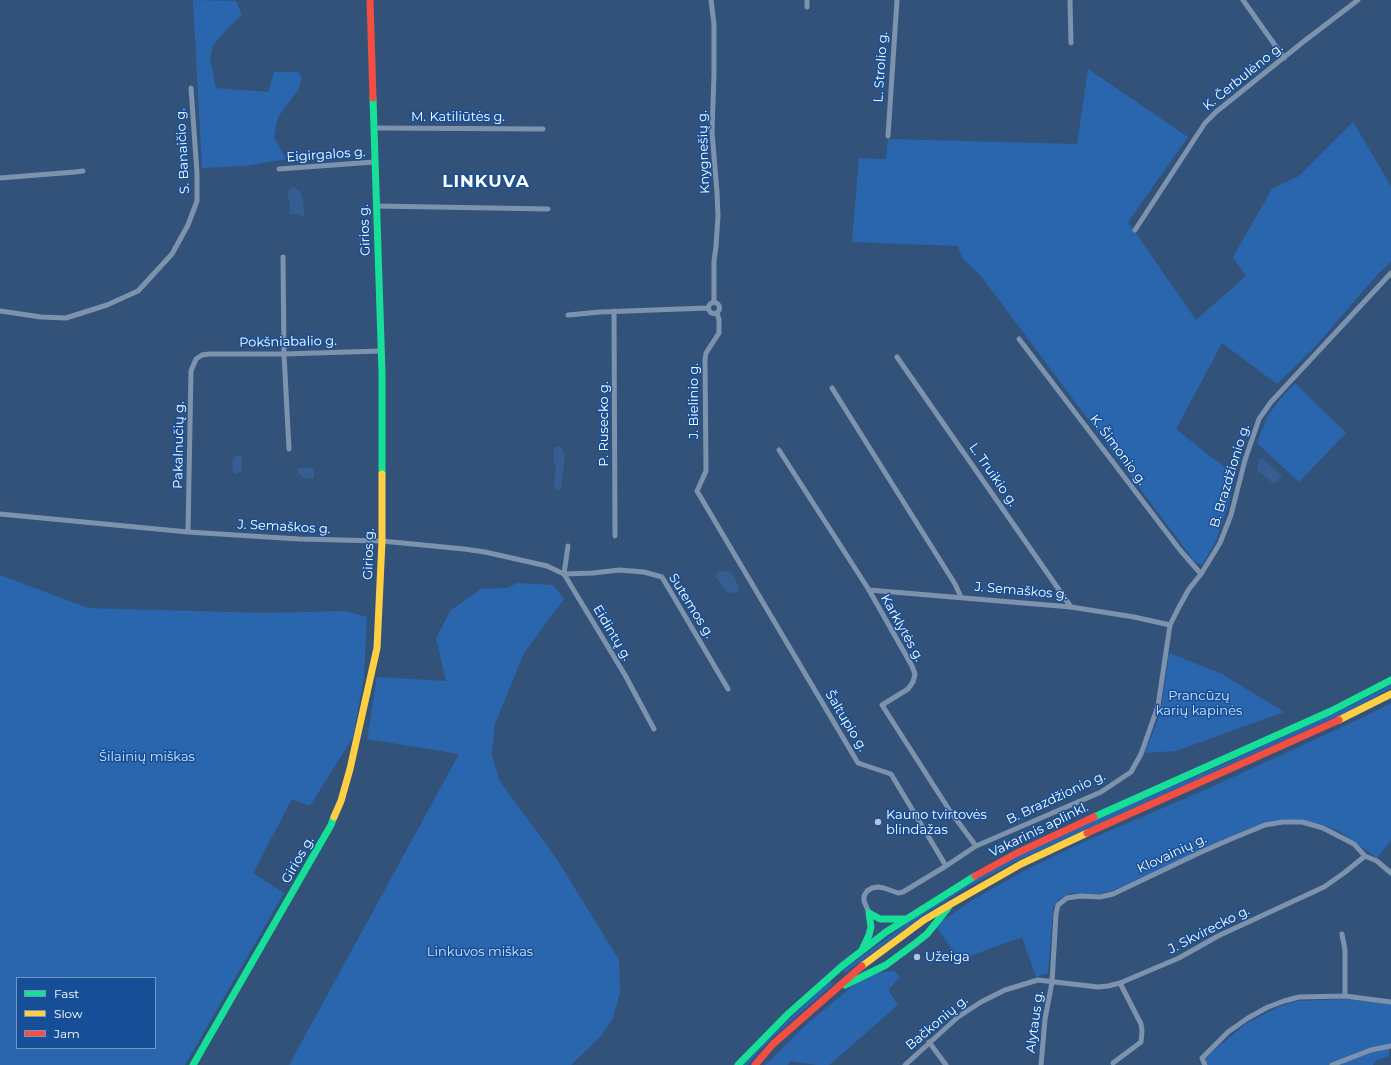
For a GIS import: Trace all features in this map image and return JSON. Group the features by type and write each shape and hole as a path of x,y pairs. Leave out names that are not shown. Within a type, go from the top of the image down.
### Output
{"main road":[{"name":"Girios g.","path":"193,1065 331,825 341,802 350,770 377,648 382,541 382,372 380,351 370,0"},
{"name":"Vakarinis aplinkl.","path":"738,1065 788,1014 842,966 906,919 962,883 1017,853 1331,711 1391,680"},
{"name":"Vakarinis aplinkl.","path":"755,1065 778,1040 831,992 881,951 951,904 1007,872 1060,845 1340,720 1391,694"},
{"path":"831,992 886,965 927,934 951,904"},
{"path":"869,913 880,919 906,919"},
{"path":"862,950 871,927 869,913"}],"street":[{"name":"Knygnešių g.","path":"712,0 714,24 712,132 718,216 714,261 714,302 720,307 717,313"},
{"path":"807,0 807,7"},
{"name":"L. Strolio g.","path":"888,136 897,0"},
{"path":"1070,0 1071,43"},
{"path":"1243,0 1284,58"},
{"path":"1348,0 1352,6"},
{"name":"K. Čerbulėno g.","path":"1135,230 1205,123 1216,112 1358,0"},
{"name":"S. Banaičio g.","path":"0,311 41,317 66,318 107,305 138,291 172,254 188,225 197,201 197,173 191,88"},
{"name":"M. Katiliūtės g.","path":"374,128 543,129"},
{"name":"Eigirgalos g.","path":"279,170 374,162"},
{"path":"0,178 76,172 83,170"},
{"path":"376,206 548,209"},
{"path":"283,257 284,354 289,449"},
{"name":"B. Brazdžionio g.","path":"946,866 976,846 1101,792 1131,772 1141,754 1158,706 1170,625 1178,606 1201,574 1220,543 1236,499 1242,472 1254,434 1264,411 1295,375 1391,273"},
{"path":"708,308 710,304 714,302"},
{"path":"568,315 614,311 708,308"},
{"path":"708,308 712,314 717,313"},
{"name":"P. Rusecko g.","path":"614,311 615,536"},
{"name":"J. Bielinio g.","path":"697,491 706,471 705,360 706,353 719,333 719,320 717,313"},
{"name":"K. Šimonio g.","path":"1019,339 1180,550 1201,574"},
{"name":"Pokšniabalio g.","path":"196,359 202,355 209,354 284,354 380,351"},
{"name":"L. Truikio g.","path":"897,356 1071,607"},
{"name":"Pakalnučių g.","path":"188,532 191,371 196,359"},
{"path":"832,388 955,584 961,597"},
{"name":"Karklytės g.","path":"779,450 869,590 915,674 913,682 908,689 882,705 950,811 976,846"},
{"name":"Šaltupio g.","path":"697,491 858,763 891,774 946,866"},
{"name":"J. Semaškos g.","path":"0,514 188,532 299,539 382,541 485,552 547,566 564,574"},
{"path":"564,574 568,546"},
{"name":"Sutemos g.","path":"564,574 619,570 644,572 662,578 728,689"},
{"name":"Eidintų g.","path":"564,574 625,675 654,729"},
{"name":"J. Semaškos g.","path":"869,590 1071,607 1134,617 1170,625"},
{"name":"Klovainių g.","path":"1052,982 1056,914 1058,905 1067,898 1080,896 1100,897 1113,894 1199,852 1265,825 1284,822 1302,822 1323,828 1354,844 1365,856 1377,861 1391,873"},
{"name":"J. Skvirecko g.","path":"1052,982 1098,987 1120,983 1178,958 1218,936 1324,887 1365,856"},
{"path":"869,913 864,902 864,896 867,891 872,888 884,888 898,893 903,892 946,866"},
{"path":"1342,934 1345,950 1345,996"},
{"name":"Bačkonių g.","path":"905,1065 958,1016 981,1002 1005,990 1038,980 1052,982"},
{"name":"Alytaus g.","path":"1041,1065 1052,982"},
{"path":"1114,1063 1141,1042 1142,1032 1141,1024 1120,983"},
{"path":"1205,1065 1202,1058 1228,1032 1248,1018 1268,1007 1284,1001 1299,997 1345,996 1391,1002"},
{"path":"929,1042 946,1065"},
{"path":"1332,1065 1371,1050 1391,1046"}],"green space":[{"path":"193,0 236,1 242,15 213,45 210,59 216,88 268,92 274,72 298,72 302,78 298,90 278,117 274,137 286,159 246,166 202,168"},
{"path":"1088,69 1188,137 1128,222 1196,320 1246,276 1233,257 1272,189 1299,176 1353,122 1391,186 1391,262 1378,274 1313,349 1277,384 1222,343 1176,429 1234,474 1230,499 1216,541 1202,565 1195,562 981,276 962,258 958,246 852,242 859,158 886,159 888,139 1077,144"},
{"path":"1295,383 1346,433 1299,482 1257,443 1267,417 1281,398"},
{"name":"Šilainių miškas","path":"0,575 88,608 264,613 346,611 367,617 364,677 353,737 310,806 292,799 253,873 284,893 185,1065 0,1065"},
{"name":"Linkuvos miškas","path":"517,583 553,585 564,599 524,653 495,724 492,754 499,780 558,861 619,960 620,993 613,1018 601,1036 571,1065 289,1065 459,754 367,739 377,677 446,681 436,638 451,610 481,589 507,588"},
{"name":"Prancūzų karių kapinės","path":"1169,653 1222,674 1284,712 1176,751 1144,753 1155,728 1162,704"},
{"path":"1391,685 1391,688 1351,710 1021,859 966,888 924,915 845,973 843,970 923,912 965,885 1020,855 1108,814 1226,763 1350,706"},
{"path":"1391,703 1391,840 1377,858 1342,833 1324,825 1301,820 1266,823 1243,831 1112,891 1097,894 1071,893 1059,899 1053,908 1048,973 1036,977 1022,937 959,960 937,928 939,923 974,899 1024,871 1079,844 1207,789"},
{"path":"894,971 900,977 888,990 898,1005 829,1065 817,1065 790,1061 788,1065 765,1065 808,1023 859,981 873,974"},
{"path":"830,981 833,984 771,1039 747,1065 744,1065 763,1044"},
{"path":"1344,999 1391,1004 1391,1043 1389,1056 1375,1061 1373,1065 1208,1065 1206,1061 1206,1057 1247,1023 1278,1007 1298,1001"}],"shaded area":[{"path":"293,187 299,190 302,196 304,209 303,217 289,213 290,203 287,193"},
{"path":"557,446 562,449 565,456 561,488 559,490 556,490 554,484 556,467 554,463 554,448"},
{"path":"238,455 242,456 242,468 241,472 235,474 233,472 232,462"},
{"path":"1259,459 1263,459 1281,475 1281,478 1274,484 1257,470"},
{"path":"299,468 314,469 314,478 308,479 300,475 297,471"},
{"path":"719,572 731,572 734,576 739,588 739,591 736,593 726,592 715,576"}],"traffic: fast":[{"path":"373,98 382,372 382,474"},
{"path":"1094,817 1331,711 1391,680"},
{"path":"193,1065 331,825 334,817"},
{"path":"738,1065 788,1014 842,966 886,932 975,876"},
{"path":"845,985 886,965 917,942 927,934 948,908"},
{"path":"869,913 880,919 904,919"},
{"path":"862,950 871,927 869,913"}],"traffic: slow":[{"path":"334,817 341,801 350,769 377,648 382,541 382,474"},
{"path":"1339,720 1391,694"},
{"path":"862,966 924,920 951,904 1021,864 1087,833"}],"traffic: jam":[{"path":"370,0 373,98"},
{"path":"1087,833 1339,720"},
{"path":"975,876 1017,853 1094,817"},
{"path":"755,1065 773,1044 862,966"}],"place":[{"name":"Kauno tvirtovės blindažas","path":"878,822"},
{"name":"Užeiga","path":"917,957"}],"district":[{"name":"LINKUVA","path":"486,182"}]}
